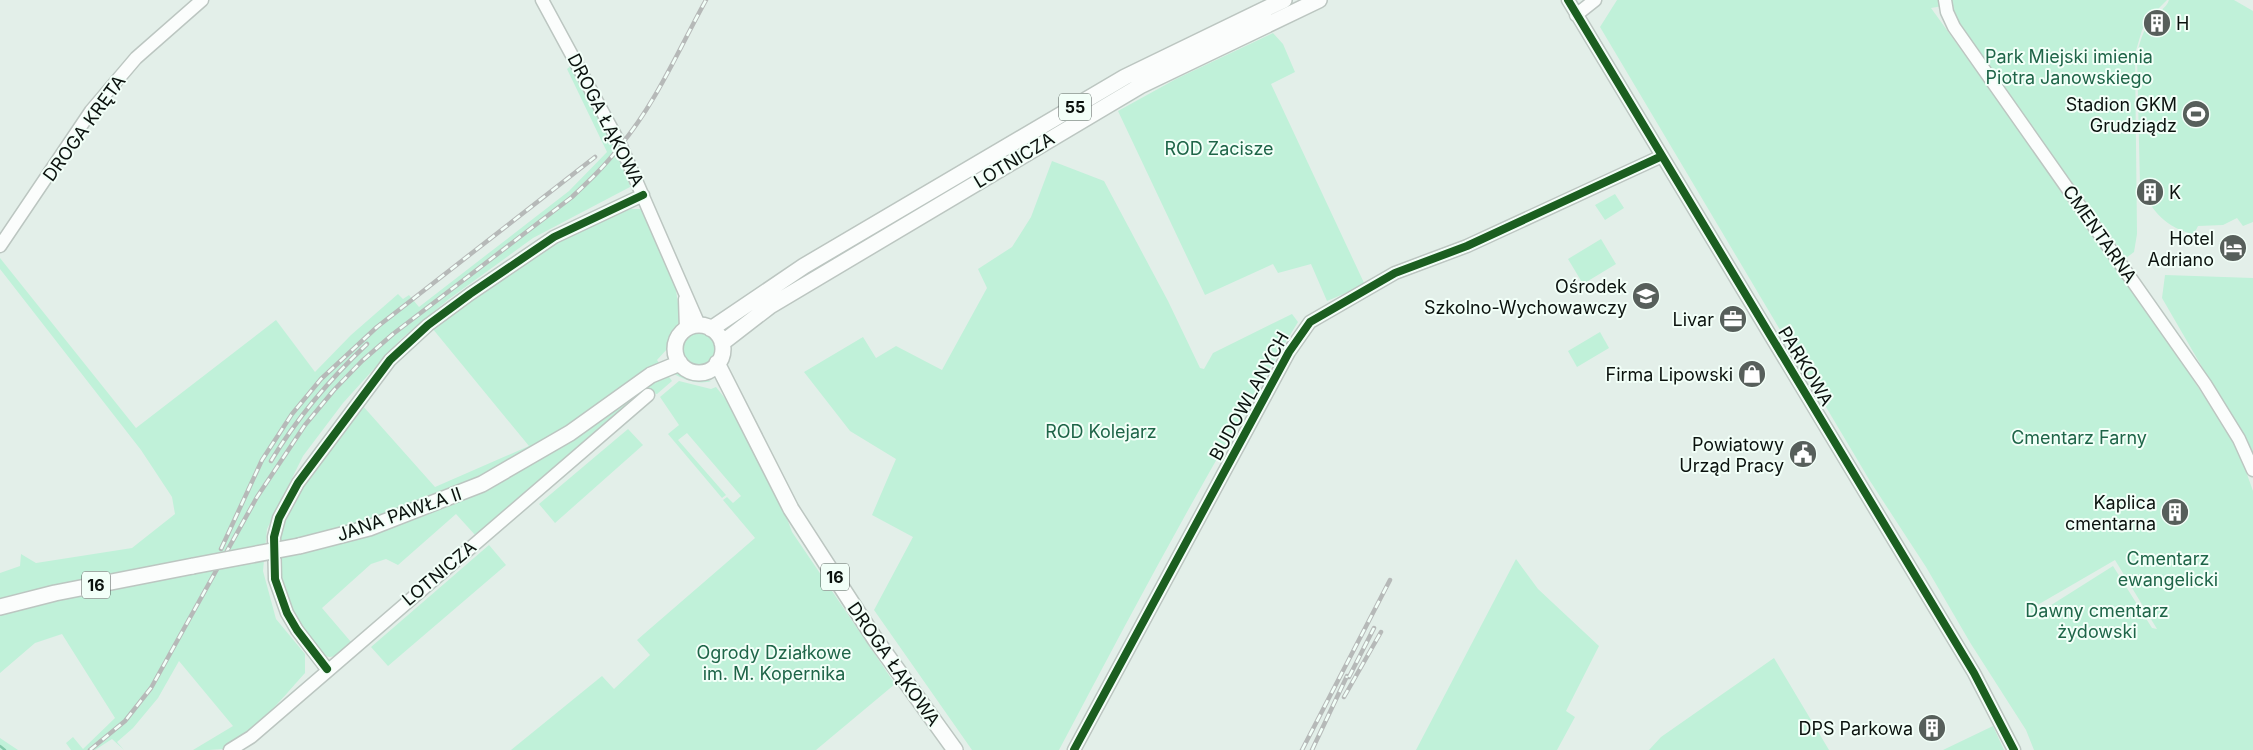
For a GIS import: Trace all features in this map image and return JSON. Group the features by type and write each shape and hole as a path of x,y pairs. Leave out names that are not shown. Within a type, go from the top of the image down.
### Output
{"main road":[{"name":"LOTNICZA","path":"699,328 1125,78 1284,0"},
{"name":"LOTNICZA","path":"722,343 770,306 1115,100 1177,67 1319,0"},
{"path":"699,328 722,343 721,357 712,367 695,372 677,358 677,339 699,328"},
{"name":"JANA PAWŁA II","path":"0,607 55,593 299,546 370,528 482,484 570,433 677,358"},
{"name":"DROGA ŁĄKOWA","path":"712,367 731,394 792,509 818,552 913,695 955,750"}],"street":[{"name":"DROGA KRĘTA","path":"0,246 91,111 136,58 202,0"},
{"name":"DROGA ŁĄKOWA","path":"542,0 621,146 676,270 685,299 699,328"},
{"name":"PARKOWA","path":"1568,0 1974,673 2014,750"},
{"path":"1576,14 1595,0"},
{"name":"CMENTARNA","path":"1945,0 1947,12 1954,28 2205,384 2239,439 2253,470"},
{"name":"BUDOWLANYCH","path":"1074,750 1289,352 1310,322 1395,273 1467,246 1662,156"},
{"path":"327,669 296,630 279,595 275,579 274,537 279,518 298,482 390,360 428,325 554,237 643,195"},
{"name":"LOTNICZA","path":"230,750 251,737 327,669 648,395"}],"green space":[{"path":"1617,0 2167,0 2155,12 2142,30 2135,54 2137,234 2134,252 2126,258 1959,25 1948,5 1931,8 2143,302 2238,449 2253,491 2253,750 2034,750 2026,730 1971,644 1926,567 1870,481 1600,27","holes":["2115,560 2157,629 2152,628 2113,566 2037,614 2034,613 2034,607"]},
{"name":"Stadion GKM Grudziądz","path":"2169,0 2234,0 2253,11 2253,222 2243,226 2237,218 2223,225 2198,226 2194,234 2176,228 2161,217 2149,203 2140,186 2137,54 2142,36 2148,24 2166,6"},
{"name":"ROD Zacisze","path":"1273,33 1283,44 1295,72 1271,84 1365,285 1327,301 1311,264 1278,273 1273,264 1205,295 1118,111 1176,79"},
{"path":"572,65 628,173 630,187 533,238 449,299 401,339 343,403 303,456 267,529 263,571 276,619 305,654 305,673 267,715 233,744 223,749 193,750 233,726 179,661 158,698 133,728 117,742 124,750 112,739 95,750 71,750 66,743 73,737 83,749 115,718 62,634 35,643 0,673 0,573 20,566 21,554 36,563 132,548 175,514 172,497 141,450 0,269 0,258 136,428 276,320 315,372 351,335 398,294 403,299 409,295 419,307 569,191 607,152 567,69"},
{"name":"ROD Kolejarz","path":"1052,161 1104,181 1168,301 1200,368 1204,369 1213,353 1292,314 1298,322 1235,427 1145,588 1059,750 972,750 874,610 913,537 872,515 896,459 850,431 804,372 863,337 876,358 896,346 942,370 987,288 978,269 1012,247 1031,217"},
{"path":"1615,194 1624,208 1605,220 1595,205"},
{"path":"630,209 642,209 675,284 681,323 668,348 657,360 672,381 657,394 647,392 476,536 456,514 398,565 386,559 371,564 322,608 351,642 336,656 327,657 322,654 297,619 290,605 281,577 279,548 281,533 294,500 327,450 362,405 435,487 529,446 432,328 538,253 569,236"},
{"path":"1601,239 1616,264 1583,284 1568,259"},
{"path":"2165,275 2253,278 2253,455 2162,298"},
{"path":"698,330 711,336 717,349 711,362 698,368 685,362 679,349 685,336"},
{"path":"1600,332 1609,348 1577,367 1568,351"},
{"path":"675,370 711,381 696,382 686,380 673,373"},
{"name":"Ogrody Działkowe im. M. Kopernika","path":"679,381 711,389 716,387 732,407 785,513 792,532 895,684 816,750 511,750 602,676 614,689 650,655 637,640 755,538 723,500 727,497 733,503 741,496 687,433 678,440 726,495 722,498 668,434 679,425 660,397"},
{"path":"628,429 643,445 555,523 539,504"},
{"path":"489,545 506,565 388,666 371,647"},
{"path":"1516,559 1538,589 1599,646 1566,711 1575,717 1557,750 1416,750"},
{"path":"1774,658 1829,750 1649,750 1661,737"},
{"path":"1993,726 2004,750 1943,750"},
{"path":"0,738 18,750 0,750"}],"waterway":[{"path":"0,746 5,750"}],"railway":[{"path":"90,750 125,721 151,688 257,497 305,425 334,390 362,361 393,334 572,197 591,179 615,153 645,112 706,0"},
{"path":"221,549 262,460 292,414 321,379 377,327 595,157"},
{"path":"271,461 315,399 367,344"},
{"path":"1302,750 1390,580"},
{"path":"1349,677 1374,628"},
{"path":"1344,697 1381,632"},
{"path":"1312,750 1347,676"}],"cycle path":[{"path":"1568,0 1974,673 2014,750"},
{"path":"1074,750 1289,352 1310,322 1395,273 1467,246 1662,156"},
{"path":"327,669 297,630 287,613 275,579 274,537 279,518 298,483 390,360 428,325 554,237 643,195"}],"place":[{"name":"H","path":"2157,23"},
{"name":"Stadion GKM Grudziądz","path":"2196,114"},
{"name":"K","path":"2150,192"},
{"name":"Hotel Adriano","path":"2233,248"},
{"name":"Ośrodek Szkolno-Wychowawczy","path":"1646,296"},
{"name":"Livar","path":"1733,319"},
{"name":"Firma Lipowski","path":"1752,374"},
{"name":"Powiatowy Urząd Pracy","path":"1803,454"},
{"name":"Kaplica cmentarna","path":"2175,512"},
{"name":"DPS Parkowa","path":"1932,728"}],"park label":[{"name":"Park Miejski imienia Piotra Janowskiego","path":"2069,66"},
{"name":"Cmentarz Farny","path":"2079,437"},
{"name":"Cmentarz ewangelicki","path":"2168,568"},
{"name":"Dawny cmentarz żydowski","path":"2097,620"}]}
